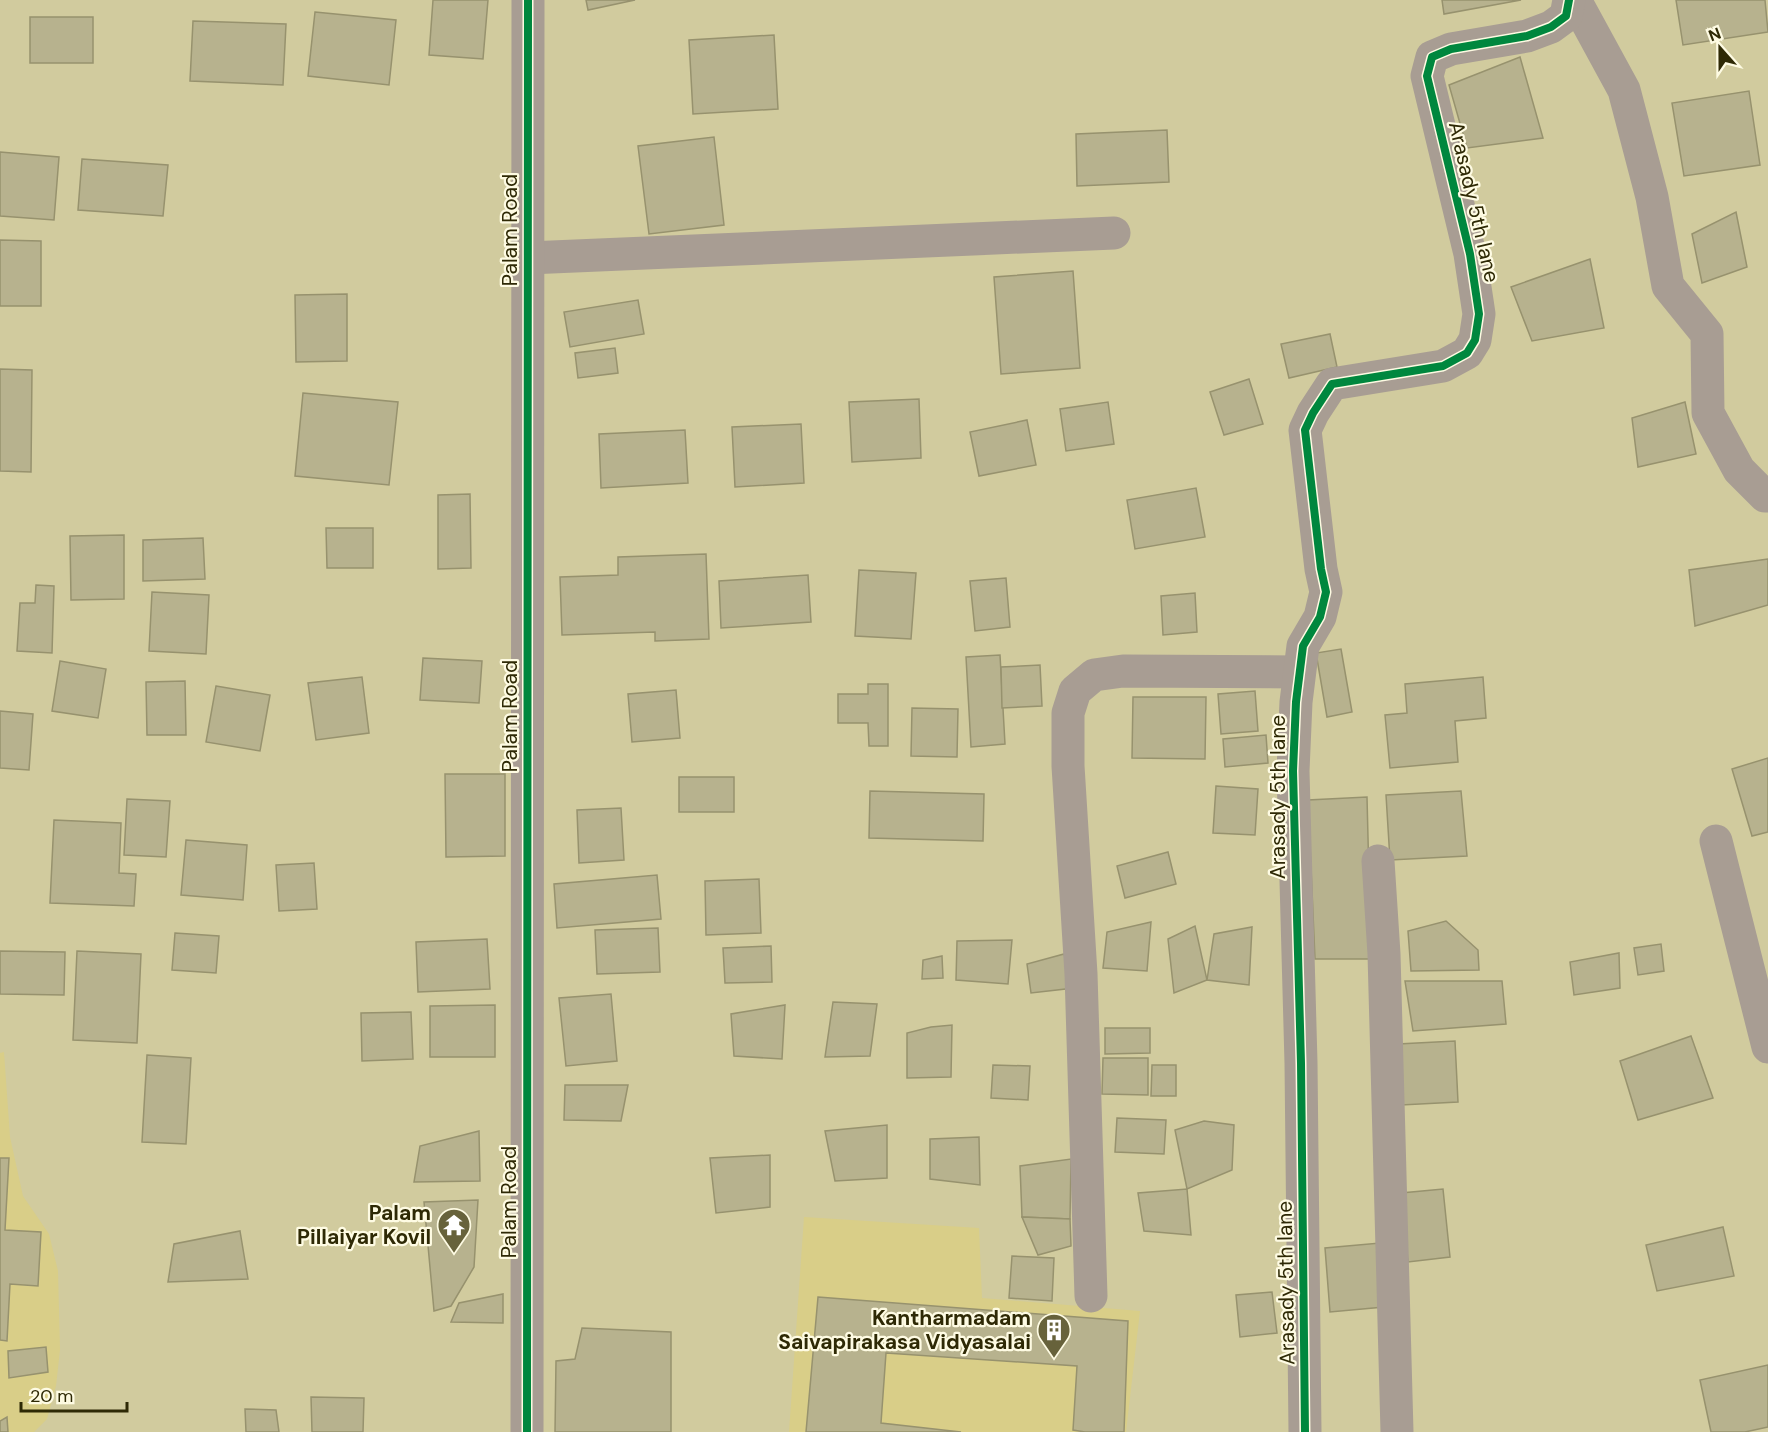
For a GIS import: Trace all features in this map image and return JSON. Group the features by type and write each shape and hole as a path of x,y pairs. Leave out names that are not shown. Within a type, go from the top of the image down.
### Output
{"street":[{"name":"Palam Road","path":"527,1432 528,0"},
{"name":"Arasady 5th lane","path":"1305,1432 1302,1063 1293,771 1298,672 1303,646 1320,617 1326,592 1321,568 1305,430 1332,384 1443,366 1467,353 1474,340 1479,314 1470,254 1427,76 1432,57 1451,48 1527,36 1551,27 1566,16 1569,0"},
{"path":"1575,0 1624,90 1652,197 1668,286 1707,334 1708,413 1739,470 1765,496 1768,496"},
{"path":"528,258 1114,233"},
{"path":"1091,1296 1081,974 1068,766 1068,713 1075,691 1094,675 1123,671 1298,672"},
{"path":"1716,841 1768,1047"},
{"path":"1378,861 1384,954 1397,1432"}],"shaded area":[{"path":"4,1052 10,1137 23,1196 49,1234 58,1271 60,1350 56,1386 47,1419 34,1432 0,1432 0,1053"},
{"path":"804,1217 979,1228 982,1298 1140,1311 1126,1432 789,1432"}],"building":[{"path":"433,0 488,0 483,59 429,55"},
{"path":"586,0 635,0 588,10"},
{"path":"1442,0 1521,0 1444,14"},
{"path":"1676,0 1765,0 1768,32 1683,45"},
{"path":"315,12 396,20 389,85 308,76"},
{"path":"30,17 93,17 93,63 30,63"},
{"path":"193,21 286,24 283,85 190,81"},
{"path":"774,35 778,109 693,114 689,40"},
{"path":"1520,57 1543,138 1467,148 1449,85"},
{"path":"1749,91 1760,165 1684,176 1672,103"},
{"path":"1167,130 1169,182 1077,186 1076,134"},
{"path":"714,137 724,225 649,234 638,146"},
{"path":"0,152 59,157 54,220 0,216"},
{"path":"82,159 168,165 163,216 78,210"},
{"path":"1736,212 1747,267 1702,283 1692,234"},
{"path":"0,240 41,241 41,306 0,306"},
{"path":"1590,259 1604,328 1532,341 1511,287"},
{"path":"1073,271 1080,368 1001,374 994,277"},
{"path":"347,294 347,361 296,362 295,295"},
{"path":"638,300 644,334 570,347 564,312"},
{"path":"1330,334 1337,367 1289,378 1281,344"},
{"path":"615,348 618,373 578,378 575,353"},
{"path":"0,369 32,370 31,472 0,471"},
{"path":"1249,379 1263,424 1224,435 1210,392"},
{"path":"303,393 398,402 389,485 295,476"},
{"path":"919,399 921,458 852,462 849,402"},
{"path":"1108,402 1114,444 1066,451 1060,409"},
{"path":"1685,402 1696,454 1638,467 1632,418"},
{"path":"1027,420 1036,465 979,476 970,432"},
{"path":"801,424 804,483 735,487 732,427"},
{"path":"685,430 688,483 601,488 599,434"},
{"path":"1196,488 1205,537 1135,549 1127,500"},
{"path":"470,494 471,568 438,569 438,495"},
{"path":"326,528 373,528 373,568 327,568"},
{"path":"124,535 124,599 71,600 70,536"},
{"path":"203,538 205,579 143,581 143,540"},
{"path":"706,554 709,639 655,641 655,632 562,635 560,577 618,575 618,557"},
{"path":"1768,559 1768,605 1695,626 1689,570"},
{"path":"859,570 916,573 911,639 855,636"},
{"path":"808,575 811,622 721,628 719,581"},
{"path":"1006,578 1010,627 975,631 970,581"},
{"path":"36,585 54,586 52,653 17,651 20,603 35,603"},
{"path":"152,592 209,595 206,654 149,651"},
{"path":"1195,593 1197,632 1163,635 1161,596"},
{"path":"1341,649 1352,712 1327,717 1316,653"},
{"path":"1000,655 1005,744 971,747 966,657"},
{"path":"423,658 482,661 479,703 420,700"},
{"path":"60,661 106,669 98,718 52,711"},
{"path":"1040,665 1042,706 1002,708 1001,667"},
{"path":"362,677 369,733 316,740 308,683"},
{"path":"1483,677 1486,718 1455,721 1458,762 1390,768 1385,715 1407,713 1405,684"},
{"path":"185,681 186,735 147,735 146,682"},
{"path":"868,684 888,684 888,746 869,746 868,723 838,723 838,694 868,694"},
{"path":"216,686 270,695 260,751 206,742"},
{"path":"676,690 680,738 632,742 628,694"},
{"path":"1255,691 1258,731 1221,734 1218,694"},
{"path":"1133,697 1206,697 1205,759 1132,758"},
{"path":"912,708 958,709 957,757 911,756"},
{"path":"0,711 33,714 29,770 0,768"},
{"path":"1266,735 1268,763 1225,767 1223,739"},
{"path":"1768,758 1768,832 1752,836 1732,769"},
{"path":"445,774 505,774 505,856 446,857"},
{"path":"679,777 734,777 734,812 679,812"},
{"path":"1216,786 1258,789 1255,835 1213,833"},
{"path":"870,791 984,794 983,841 869,838"},
{"path":"1461,791 1467,856 1390,860 1386,795"},
{"path":"1367,797 1371,959 1315,959 1308,800"},
{"path":"127,799 170,801 166,857 124,855"},
{"path":"621,808 624,860 579,863 577,810"},
{"path":"54,820 121,823 119,873 136,874 134,906 50,903"},
{"path":"186,840 247,845 243,900 181,895"},
{"path":"1168,852 1176,884 1125,898 1117,866"},
{"path":"314,863 317,909 279,911 276,865"},
{"path":"657,875 661,919 557,928 554,884"},
{"path":"759,879 761,933 706,935 705,881"},
{"path":"1446,921 1478,950 1479,970 1411,971 1408,931"},
{"path":"1151,922 1147,971 1103,968 1107,932"},
{"path":"1195,926 1207,980 1174,993 1168,939"},
{"path":"1252,927 1249,985 1207,980 1214,934"},
{"path":"658,928 660,972 597,974 595,930"},
{"path":"175,933 219,936 216,973 172,970"},
{"path":"487,939 490,989 418,992 416,942"},
{"path":"1012,940 1008,984 956,980 957,941"},
{"path":"1661,944 1664,971 1638,975 1634,948"},
{"path":"771,946 772,982 725,983 723,948"},
{"path":"0,951 65,952 64,995 0,994"},
{"path":"77,951 141,954 137,1043 73,1040"},
{"path":"1619,953 1620,988 1574,995 1570,962"},
{"path":"1064,954 1074,988 1031,993 1027,964"},
{"path":"942,956 943,978 922,979 923,960"},
{"path":"1405,981 1502,981 1506,1024 1413,1031"},
{"path":"611,994 617,1061 566,1066 559,998"},
{"path":"833,1002 877,1004 870,1056 825,1057"},
{"path":"495,1005 495,1057 430,1057 430,1006"},
{"path":"785,1005 782,1059 734,1056 731,1014"},
{"path":"411,1012 413,1059 362,1061 361,1013"},
{"path":"952,1025 951,1077 907,1078 907,1033"},
{"path":"1105,1028 1150,1028 1150,1053 1105,1054"},
{"path":"1691,1036 1713,1098 1638,1120 1620,1061"},
{"path":"1455,1041 1458,1102 1401,1105 1398,1044"},
{"path":"147,1055 191,1058 186,1144 142,1142"},
{"path":"1103,1058 1148,1058 1148,1095 1102,1094"},
{"path":"993,1065 1030,1066 1028,1100 991,1098"},
{"path":"1152,1065 1176,1065 1176,1096 1151,1096"},
{"path":"565,1085 628,1085 621,1121 564,1120"},
{"path":"1117,1118 1166,1120 1164,1154 1115,1152"},
{"path":"1204,1121 1234,1125 1232,1170 1187,1189 1175,1130"},
{"path":"887,1125 887,1178 835,1181 825,1131"},
{"path":"479,1131 480,1181 414,1182 420,1146"},
{"path":"979,1137 980,1185 930,1179 930,1139"},
{"path":"770,1155 770,1207 716,1213 710,1158"},
{"path":"0,1158 9,1158 5,1230 41,1232 38,1286 10,1284 7,1341 0,1340"},
{"path":"1071,1159 1070,1219 1022,1217 1020,1166"},
{"path":"1187,1189 1191,1235 1144,1231 1138,1193"},
{"path":"1443,1189 1450,1257 1408,1262 1401,1193"},
{"path":"478,1200 474,1267 451,1306 434,1311 424,1202"},
{"path":"1022,1217 1070,1219 1071,1246 1038,1255"},
{"path":"1723,1227 1734,1276 1657,1291 1646,1245"},
{"path":"240,1231 248,1279 168,1282 174,1244"},
{"path":"1380,1243 1384,1307 1330,1312 1325,1248"},
{"path":"1012,1256 1054,1258 1052,1301 1009,1298"},
{"path":"1272,1292 1277,1333 1240,1337 1236,1295"},
{"path":"503,1294 503,1323 451,1322 459,1303"},
{"name":"Kantharmadam Saivapirakasa Vidyasalai","path":"818,1297 1128,1321 1124,1432 1073,1430 1077,1366 886,1353 881,1423 961,1432 806,1432"},
{"path":"582,1328 671,1332 671,1432 555,1432 556,1361 575,1359"},
{"path":"46,1347 48,1372 9,1378 8,1351"},
{"path":"1768,1365 1768,1427 1745,1432 1711,1432 1700,1380"},
{"path":"311,1397 364,1398 363,1432 312,1432"},
{"path":"245,1409 276,1410 279,1432 246,1432"},
{"path":"7,1417 8,1432 0,1432 0,1421"}],"cycle path":[{"path":"527,1432 528,0"},
{"path":"1305,1432 1301,1063 1293,771 1296,702 1303,646 1320,617 1326,592 1321,569 1305,430 1332,384 1443,366 1467,353 1475,340 1479,314 1470,254 1427,76 1432,57 1451,49 1527,36 1551,27 1566,16 1569,0"}],"place":[{"name":"Palam Pillaiyar Kovil","path":"454,1254"},
{"name":"Kantharmadam Saivapirakasa Vidyasalai","path":"1054,1359"}]}
